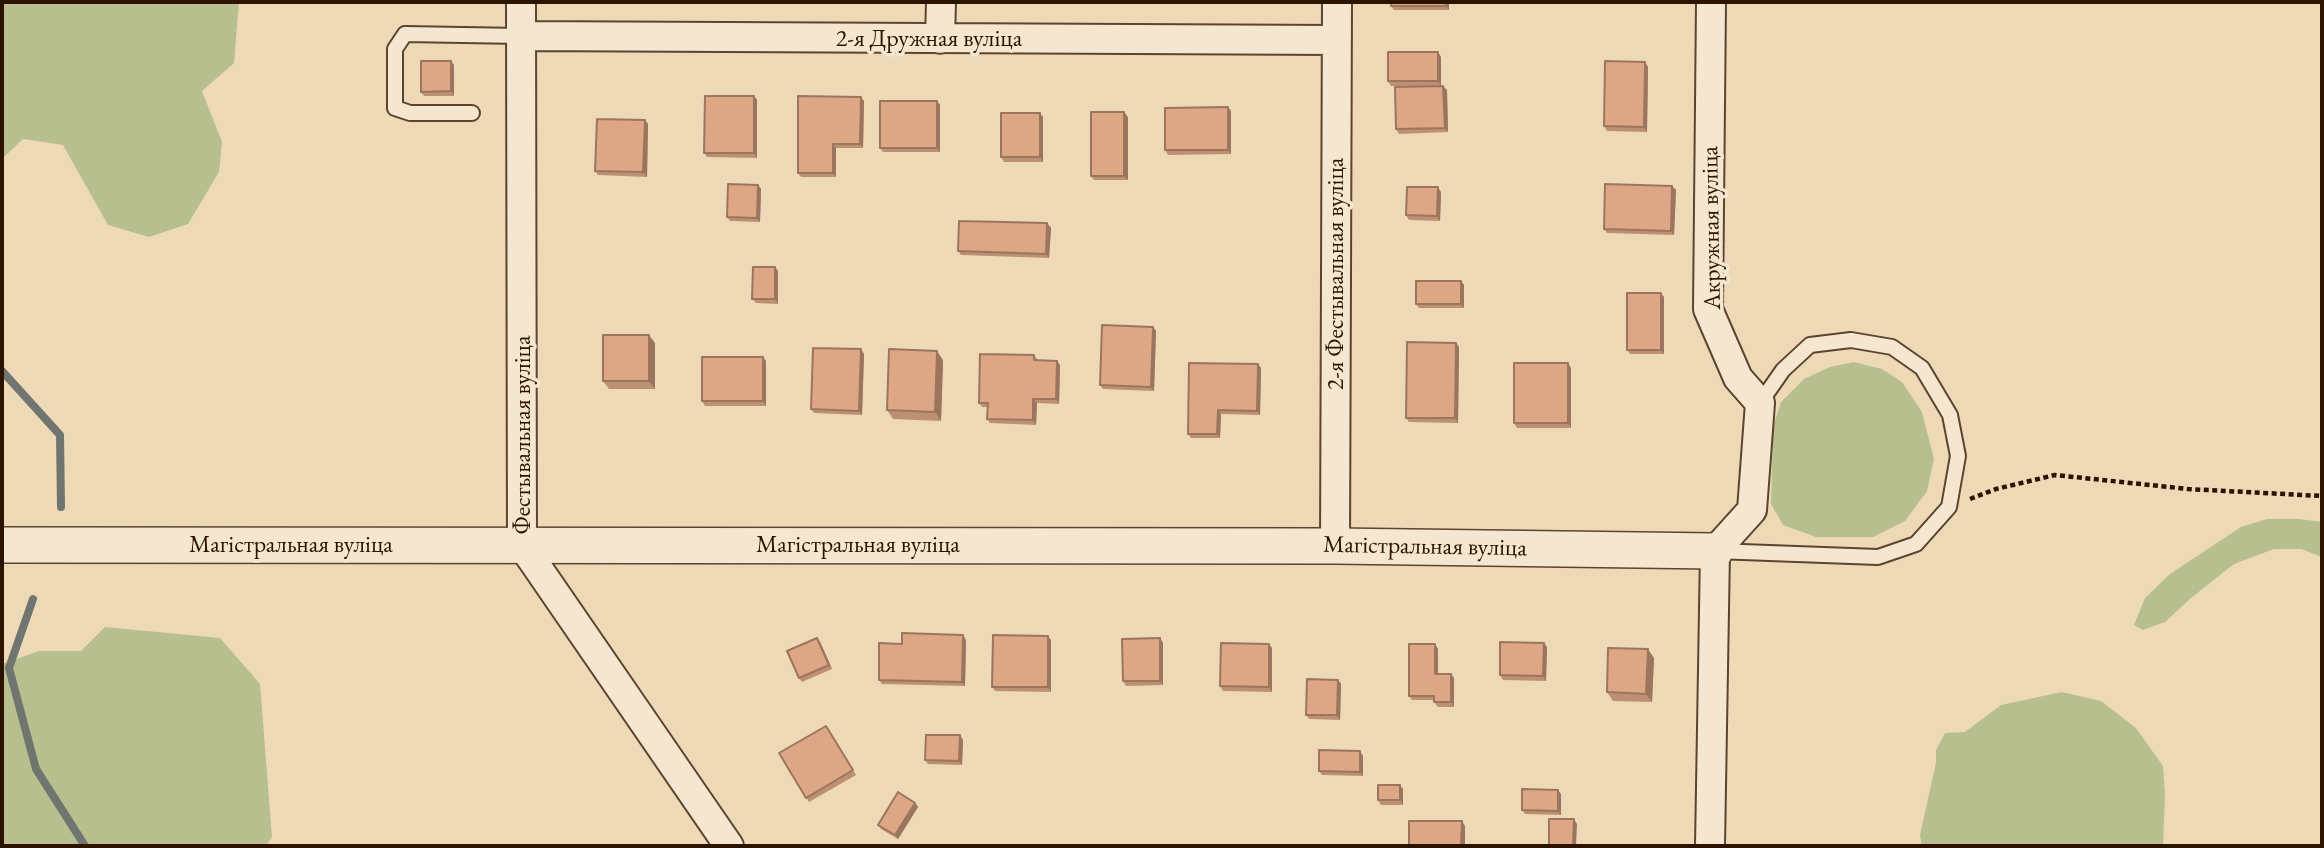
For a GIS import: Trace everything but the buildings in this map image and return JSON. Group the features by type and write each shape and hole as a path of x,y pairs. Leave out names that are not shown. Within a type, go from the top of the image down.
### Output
{"street":[{"name":"Фестывальная вуліца","path":"521,2 522,545 729,846"},
{"path":"940,39 941,2"},
{"name":"2-я Фестывальная вуліца","path":"1335,546 1337,2"},
{"name":"Акружная вуліца","path":"1711,2 1708,309 1738,378 1760,403"},
{"name":"2-я Дружная вуліца","path":"521,36 1337,40"},
{"path":"1710,846 1715,551 1752,510 1760,403"},
{"name":"Магістральная вуліца","path":"2,545 1335,546 1715,551"}],"lane":[{"path":"472,113 410,113 395,108 395,49 405,34 521,36"},
{"path":"1715,551 1878,556 1916,544 1949,507 1958,456 1950,415 1922,368 1892,347 1851,340 1810,345 1783,370 1760,403"}],"path":[{"path":"1949,507 1996,489 2055,475 2188,489 2322,496"}],"green space":[{"path":"2,2 239,2 234,63 202,91 222,142 219,172 188,224 149,237 108,225 63,145 23,139 2,159"},
{"path":"1854,362 1882,369 1902,382 1922,412 1934,459 1927,491 1905,521 1873,537 1816,537 1783,525 1771,504 1773,427 1781,402 1804,379 1830,367"},
{"path":"2267,519 2322,522 2322,557 2301,549 2274,549 2234,564 2165,622 2143,630 2134,625 2145,598 2170,574 2241,527"},
{"path":"105,627 220,638 260,684 272,837 266,846 2,846 2,664 39,651 81,651"},
{"path":"2062,692 2101,701 2136,728 2163,766 2163,846 1922,846 1920,835 1936,763 1936,750 1945,733 1965,732 2001,705"}],"waterway":[{"path":"2,371 60,435 61,507"},
{"path":"33,599 9,668 36,769 85,846"}]}
